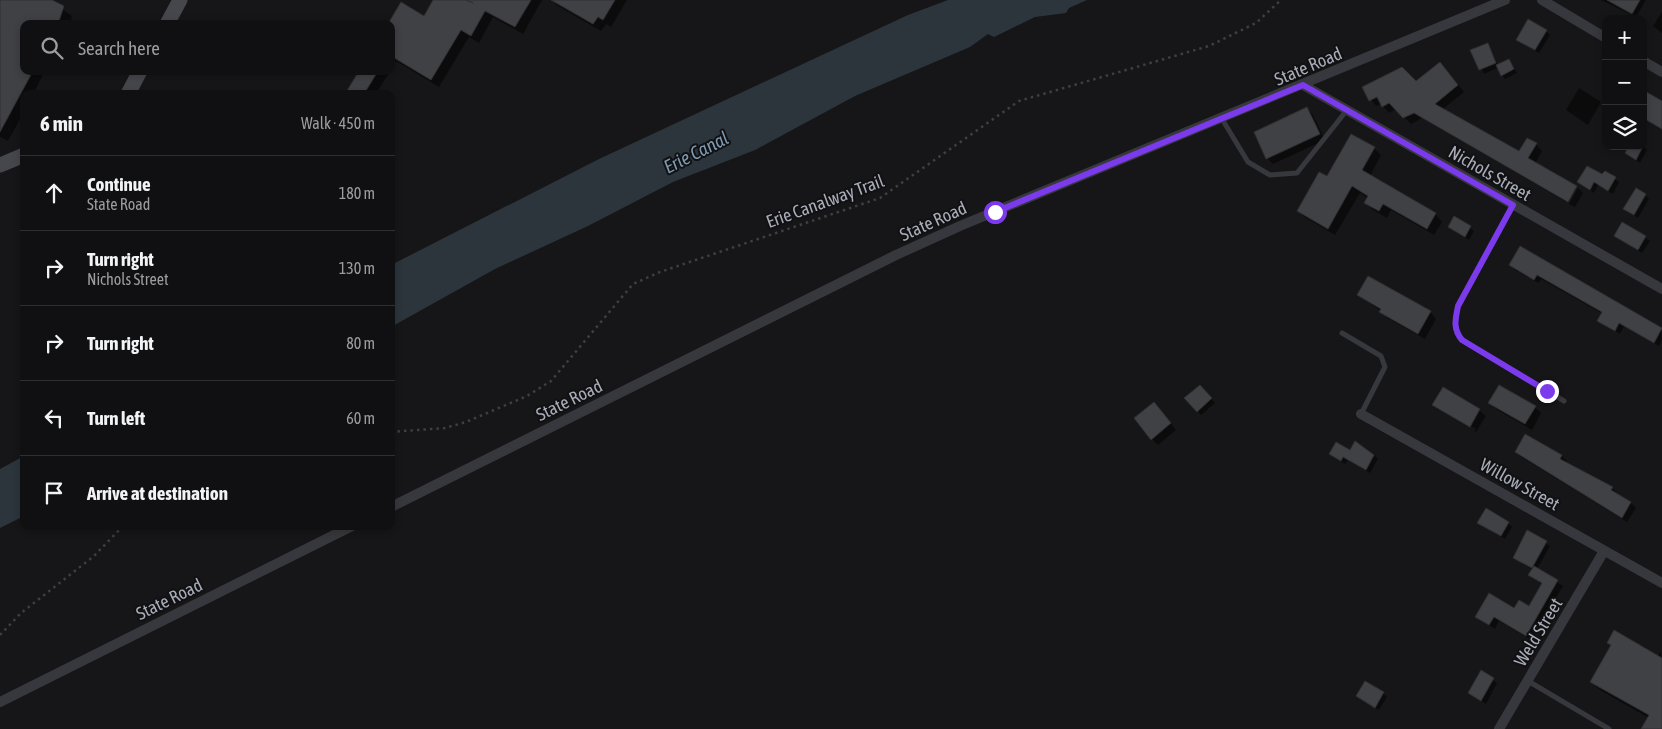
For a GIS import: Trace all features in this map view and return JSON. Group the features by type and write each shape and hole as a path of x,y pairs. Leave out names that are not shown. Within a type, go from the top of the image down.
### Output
{"street":[{"path":"169,20 180,0"},
{"name":"State Road","path":"395,505 960,226 1222,119 1505,0"},
{"path":"1542,0 1602,36"},
{"path":"1647,63 1662,72"},
{"path":"130,90 138,75"},
{"name":"Nichols Street","path":"1303,85 1662,288"},
{"path":"0,165 20,157"},
{"name":"Willow Street","path":"1361,414 1662,583"},
{"name":"State Road","path":"0,702 344,530"},
{"name":"Weld Street","path":"1499,729 1604,551"}],"lane":[{"path":"1222,119 1248,162 1270,175 1297,173 1347,110"},
{"path":"1513,205 1458,306 1455,318 1455,332 1462,340 1564,401"},
{"path":"1342,333 1381,356 1385,367 1361,414"},
{"path":"1528,680 1609,729"}],"path":[{"name":"Erie Canalway Trail","path":"395,432 445,428 466,422 527,396 551,381 633,284 660,272 880,198 1019,101 1209,46 1256,23 1281,0"},
{"path":"0,635 21,613 94,556 119,530"}],"water":[{"name":"Erie Canal","path":"948,0 1087,0 1069,8 1066,13 1035,17 994,37 988,34 970,47 855,96 755,150 673,182 588,226 495,269 395,325 395,263 599,159 908,15"},
{"path":"20,458 20,518 0,528 0,469"}],"building":[{"path":"0,0 52,0 64,6 59,20 20,20 20,75 31,75 23,90 20,90 20,95 0,132"},
{"path":"433,0 531,0 515,27 485,11 471,36 461,30 431,80 395,58 395,20 390,20 401,2 424,16"},
{"path":"551,0 615,0 603,20 598,17 593,24"},
{"path":"1607,0 1640,0 1632,14"},
{"path":"1528,19 1547,30 1535,50 1516,40"},
{"path":"1488,43 1496,63 1479,70 1470,50"},
{"path":"1509,59 1514,69 1501,76 1496,65"},
{"path":"1440,62 1458,85 1435,104 1519,151 1527,138 1537,143 1528,158 1577,186 1568,202 1414,113 1403,118 1389,103 1382,107 1377,97 1369,101 1362,87 1402,67 1416,81"},
{"path":"357,75 376,75 366,90 347,90"},
{"path":"1647,92 1662,101 1662,129 1647,120"},
{"path":"1307,107 1320,134 1266,159 1254,132"},
{"path":"1351,134 1375,147 1362,170 1436,213 1427,229 1383,204 1379,211 1364,203 1368,196 1352,186 1328,229 1297,211 1319,172 1327,176"},
{"path":"1627,150 1641,150 1636,160 1625,153"},
{"path":"1587,166 1602,174 1605,171 1616,177 1608,191 1594,182 1590,190 1577,182"},
{"path":"1636,188 1646,194 1634,215 1623,209"},
{"path":"1454,216 1471,226 1465,237 1448,227"},
{"path":"1622,222 1646,236 1638,250 1614,236"},
{"path":"1520,246 1662,328 1654,343 1619,323 1615,331 1597,321 1602,312 1537,275 1534,280 1509,265"},
{"path":"1368,276 1431,311 1418,334 1379,312 1381,309 1357,295"},
{"path":"1200,385 1212,398 1197,412 1184,398"},
{"path":"1499,385 1536,406 1525,424 1488,403"},
{"path":"1443,387 1480,409 1470,427 1432,405"},
{"path":"1154,402 1171,423 1151,440 1134,418"},
{"path":"1525,434 1562,455 1560,459 1613,487 1611,490 1631,502 1622,518 1515,452"},
{"path":"1355,441 1374,455 1366,470 1343,457 1341,461 1329,454 1336,442 1350,450"},
{"path":"1486,508 1509,522 1501,536 1477,523"},
{"path":"1527,530 1547,541 1532,568 1513,558"},
{"path":"1534,566 1558,580 1526,636 1494,617 1489,625 1475,617 1489,593 1514,608 1519,600 1529,606 1542,583 1528,575"},
{"path":"1614,630 1662,658 1662,729 1641,729 1649,715 1590,682 1611,645 1607,643"},
{"path":"1481,670 1494,678 1481,701 1468,693"},
{"path":"1365,681 1384,692 1375,708 1356,696"}],"route":[{"path":"995,212 1303,85 1513,205 1458,306 1455,318 1455,332 1462,340 1547,391"}]}
